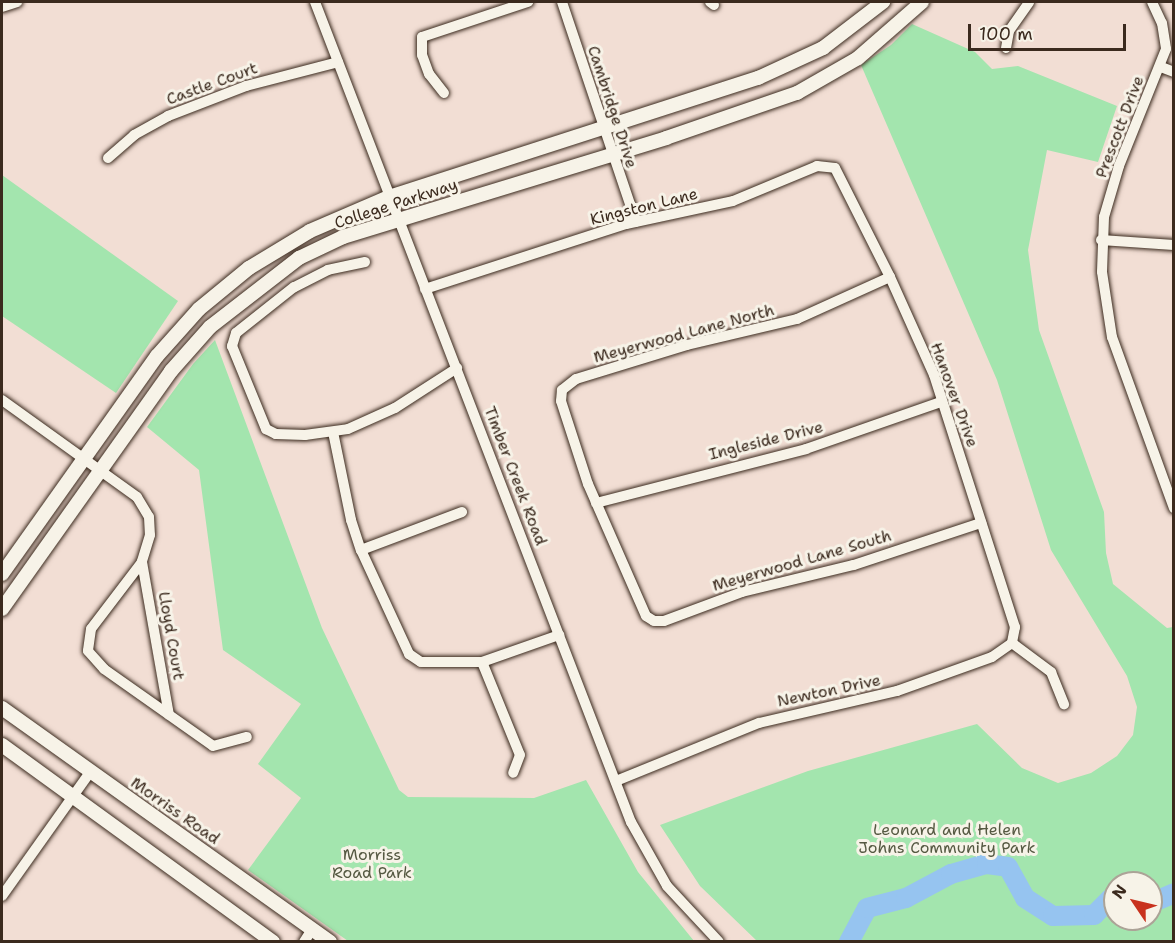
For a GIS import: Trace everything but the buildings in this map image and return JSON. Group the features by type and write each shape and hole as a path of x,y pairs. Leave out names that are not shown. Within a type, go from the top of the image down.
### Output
{"main road":[{"name":"College Parkway","path":"2,574 158,356 200,309 249,268 302,236 389,197 758,78 823,48 883,2"},
{"name":"College Parkway","path":"2,609 171,371 210,327 299,258 343,237 612,154 797,93 858,58 922,2"},
{"name":"Morriss Road","path":"2,708 330,942"},
{"path":"2,745 273,942"}],"street":[{"path":"2,7 17,2"},
{"name":"Timber Creek Road","path":"315,2 631,822 667,886 719,942"},
{"path":"444,93 429,74 422,55 422,37 528,2"},
{"name":"Cambridge Drive","path":"562,2 602,129 636,222"},
{"path":"1006,48 1010,31 1029,2"},
{"name":"Prescott Drive","path":"1152,2 1162,23 1166,49 1161,67 1119,166 1101,240 1103,291 1112,337 1173,508"},
{"name":"Castle Court","path":"108,158 134,135 168,116 263,81 338,62"},
{"path":"1161,67 1173,72"},
{"name":"Kingston Lane","path":"425,289 636,222 733,201 817,166 835,168"},
{"name":"Hanover Drive","path":"835,168 890,277 934,375 1015,627 1012,643"},
{"path":"1101,240 1173,245"},
{"path":"365,262 328,270 294,287 236,333 232,346 266,429 276,434 333,432 395,408 457,368"},
{"name":"Meyerwood Lane North","path":"596,503 561,401 562,390 576,379 687,345 797,319 890,277"},
{"name":"Lloyd Court","path":"2,400 82,460 137,497 149,517 150,535 142,562 91,629 88,651 104,669 216,747 247,737"},
{"name":"Ingleside Drive","path":"596,503 676,479 806,448 941,402"},
{"path":"333,432 351,520 361,550 410,654 421,662 482,662 560,635"},
{"name":"Meyerwood Lane South","path":"596,503 646,616 654,621 664,621 742,592 854,565 981,523"},
{"path":"361,550 462,512"},
{"name":"Lloyd Court","path":"142,562 169,715"},
{"path":"1012,643 1051,672 1064,705"},
{"name":"Newton Drive","path":"616,781 759,723 794,712 853,703 897,692 992,657 1012,643"},
{"path":"482,662 520,755 513,773"},
{"path":"2,896 90,772"},
{"path":"304,942 312,929"}],"green space":[{"name":"Leonard and Helen Johns Community Park","path":"912,24 975,52 992,69 1018,66 1117,106 1098,162 1047,150 1028,250 1039,330 1104,512 1106,553 1113,584 1167,628 1173,627 1173,941 757,941 700,886 660,825 808,771 977,724 1022,768 1058,783 1091,773 1117,756 1133,735 1137,707 1127,676 1051,550 997,380 861,65 891,45"},
{"path":"2,175 178,301 116,393 2,316"},
{"name":"Morriss Road Park","path":"215,340 322,628 399,790 408,797 534,798 586,780 638,872 694,941 348,941 248,870 301,798 258,764 301,704 223,650 199,470 147,427 193,364"}],"waterway":[{"path":"849,942 867,908 906,898 951,874 987,864 1008,867 1025,898 1053,916 1094,915 1103,906"},
{"path":"1163,898 1174,893"}]}
